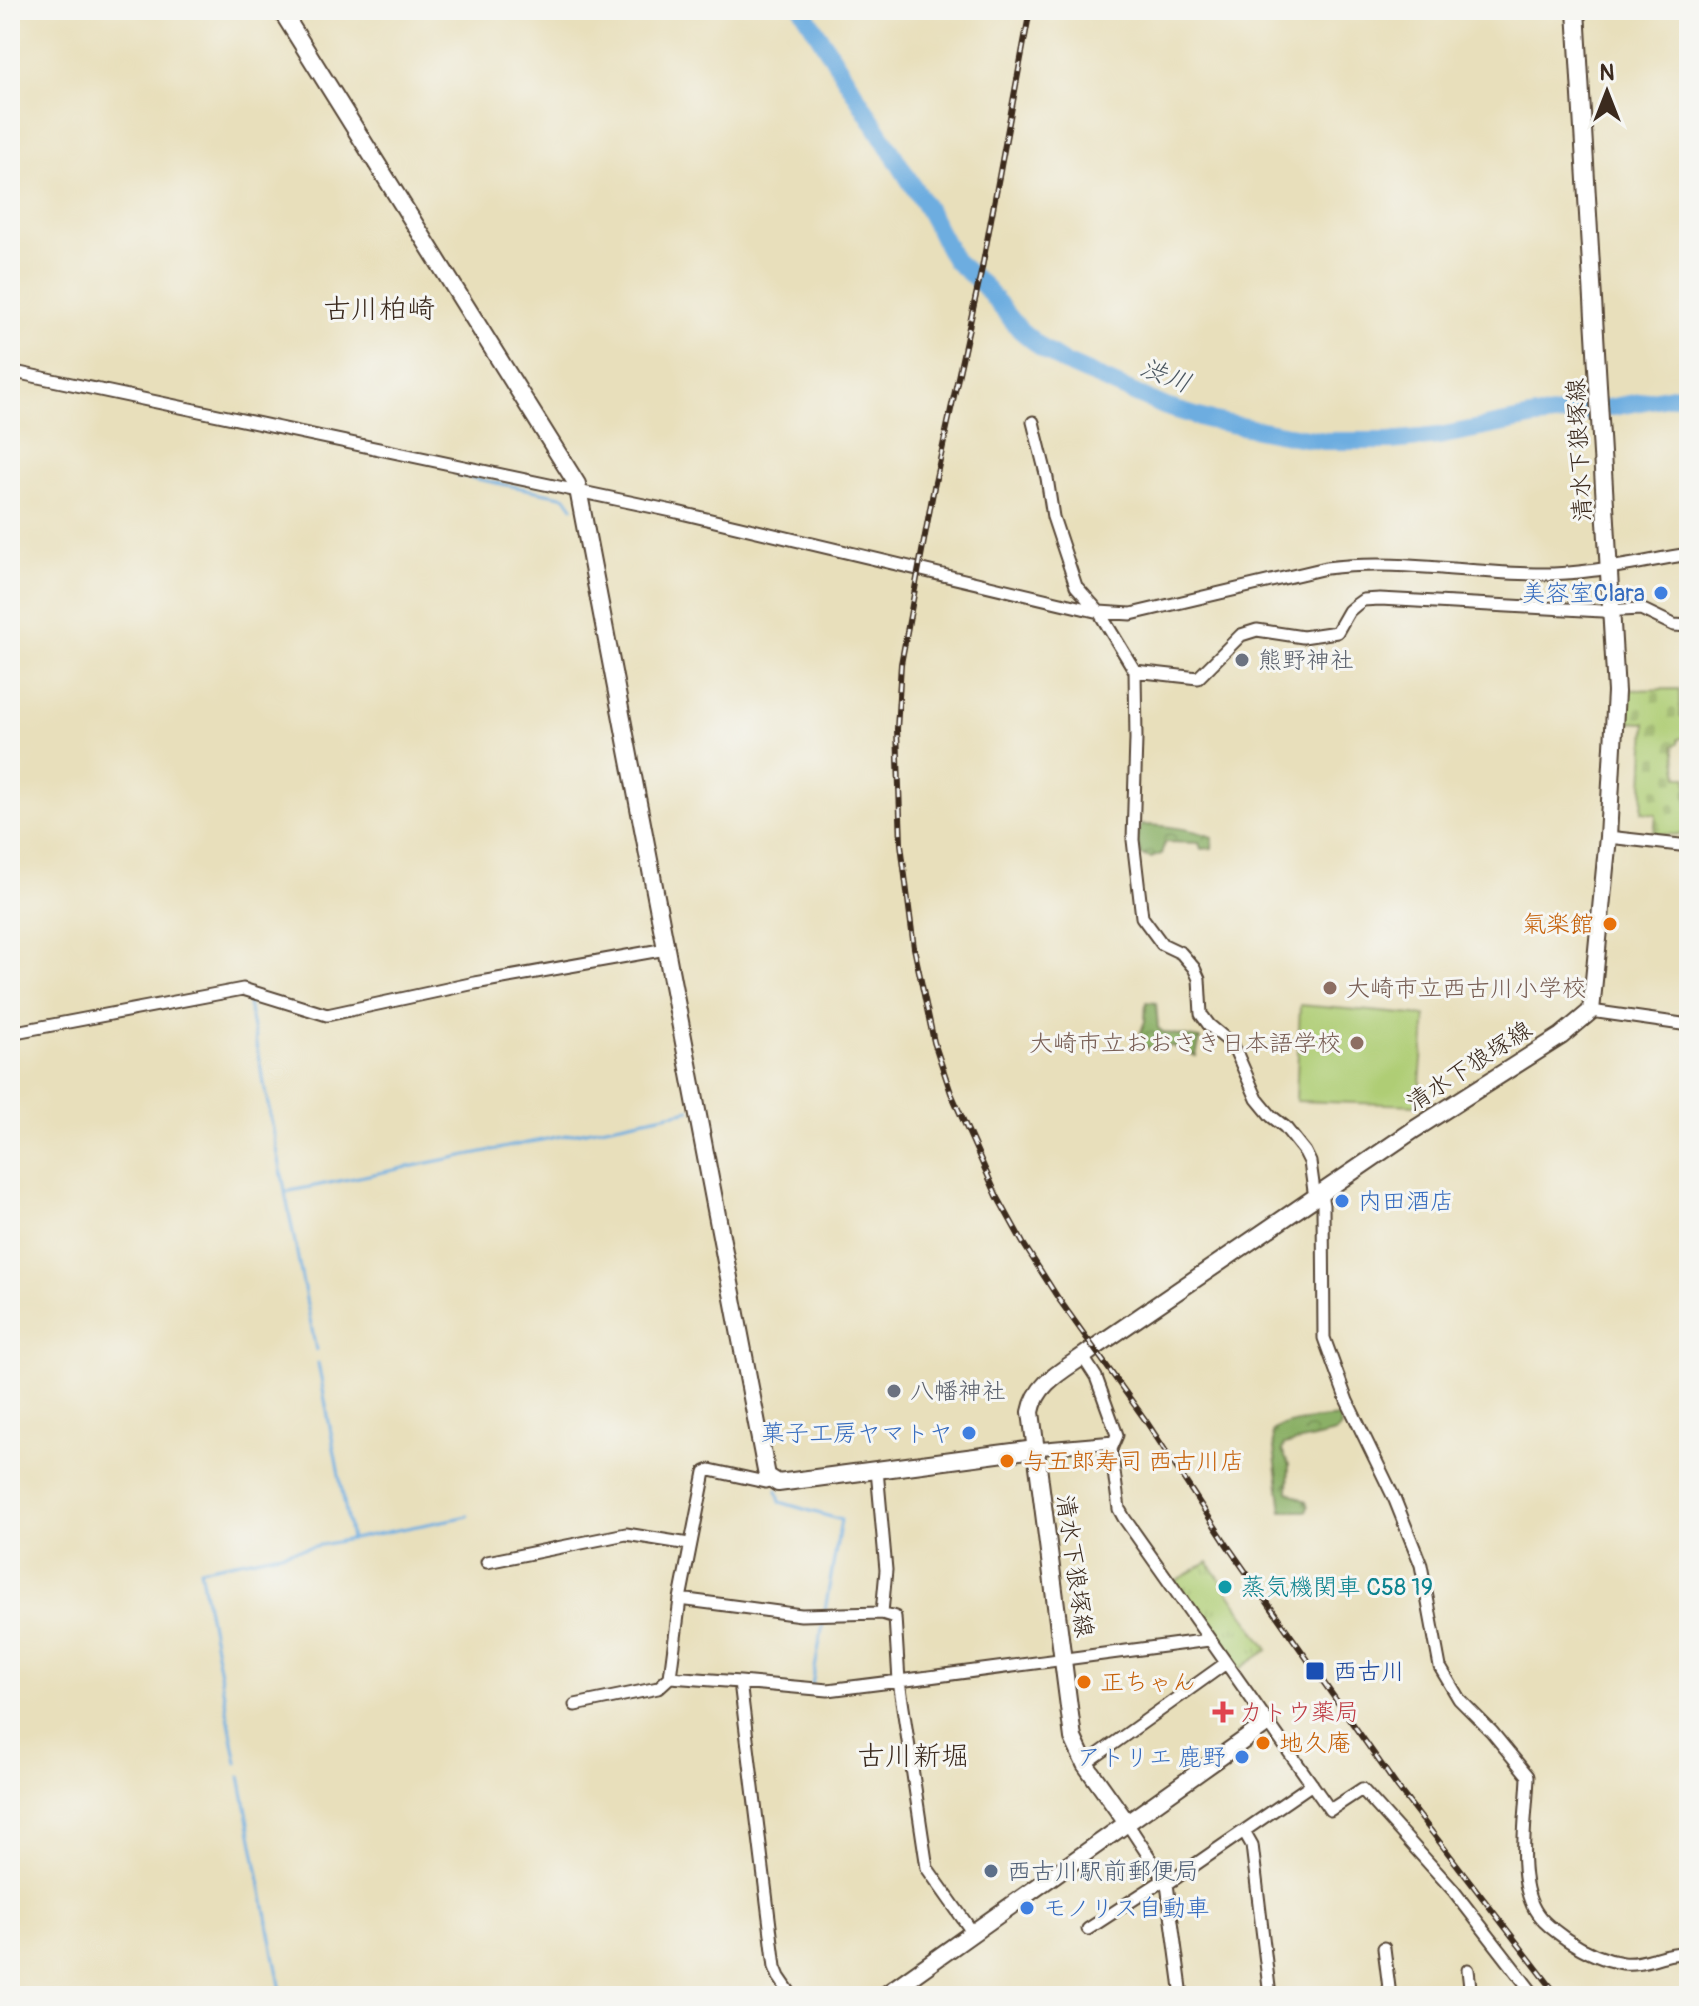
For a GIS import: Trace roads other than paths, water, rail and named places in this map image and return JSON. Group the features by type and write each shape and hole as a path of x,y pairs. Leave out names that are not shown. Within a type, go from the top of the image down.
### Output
{"main road":[{"path":"281,10 577,484 767,1476 778,1483 1035,1449"},
{"name":"清水下狼塚線","path":"1127,1823 1085,1764 1073,1738 1035,1449 1031,1412 1035,1397 1047,1381 1415,1129 1561,1036 1591,1011 1608,837 1616,692 1576,10"},
{"path":"884,1996 1268,1723"}],"street":[{"path":"10,371 578,490 1099,612 1131,614 1326,568 1358,564 1390,563 1536,574 1610,569 1689,554"},
{"path":"1033,422 1053,517 1076,586 1099,612 1135,671 1133,840 1142,917 1162,944 1181,953 1194,968 1199,979 1201,1014 1233,1045 1257,1099 1295,1138 1310,1162 1314,1191 1321,1194 1327,1349 1347,1401 1395,1500 1421,1565 1440,1667 1459,1699 1492,1732 1528,1776 1525,1870 1534,1908 1543,1920 1571,1942 1604,1958 1637,1963 1680,1952 1689,1954"},
{"path":"1135,671 1198,678 1241,635 1257,630 1303,637 1337,632 1349,611 1363,600 1425,600 1602,611 1641,609 1674,625 1689,626"},
{"path":"1608,837 1689,846"},
{"path":"10,1033 243,989 327,1015 475,983 666,949"},
{"path":"1591,1011 1689,1025"},
{"path":"1083,1357 1096,1377 1117,1435 1111,1449 1119,1509 1209,1640 1330,1810 1362,1789 1453,1890 1535,1996"},
{"path":"1035,1449 1114,1442"},
{"path":"575,1705 658,1688 670,1677 689,1544 705,1472 710,1470 765,1482 772,1480"},
{"path":"877,1470 886,1570 882,1613"},
{"path":"487,1562 626,1534 689,1544"},
{"path":"680,1599 801,1615 882,1613 895,1617 899,1681 927,1868 973,1933"},
{"path":"670,1677 828,1690 1209,1640"},
{"path":"1085,1764 1226,1663"},
{"path":"740,1682 775,1967 792,1996"},
{"path":"1088,1929 1166,1882 1312,1784"},
{"path":"1127,1823 1166,1882 1182,1996"},
{"path":"1244,1831 1252,1845 1270,1996"},
{"path":"1384,1948 1390,1996"},
{"path":"1468,1970 1471,1996"}],"waterway":[{"name":"渋川","path":"803,10 926,207 955,261 983,285 1020,330 1043,349 1065,363 1166,407 1209,420 1325,441 1390,441 1439,436 1689,393"},
{"path":"457,475 566,497 573,507"},
{"path":"247,998 285,1190"},
{"path":"316,1350 285,1192 690,1110"},
{"path":"237,1763 200,1569 351,1539 318,1363"},
{"path":"777,1490 780,1502 841,1520 825,1610"},
{"path":"351,1539 468,1516"},
{"path":"812,1685 824,1618"},
{"path":"240,1776 282,1996"}],"railway":[{"path":"1030,10 982,268 934,487 901,664 897,729 901,844 914,948 934,1042 951,1093 997,1196 1058,1298 1398,1788 1558,1996"}],"place":[{"name":"美容室Clara","path":"1661,593"},
{"name":"熊野神社","path":"1242,660"},
{"name":"氣楽館","path":"1610,924"},
{"name":"大崎市立西古川小学校","path":"1330,988"},
{"name":"大崎市立おおさき日本語学校","path":"1357,1043"},
{"name":"内田酒店","path":"1342,1201"},
{"name":"八幡神社","path":"894,1391"},
{"name":"菓子工房ヤマトヤ","path":"969,1433"},
{"name":"与五郎寿司 西古川店","path":"1007,1461"},
{"name":"蒸気機関車 C58 19","path":"1225,1587"},
{"name":"西古川","path":"1315,1671"},
{"name":"正ちゃん","path":"1084,1682"},
{"name":"カトウ薬局","path":"1223,1712"},
{"name":"地久庵","path":"1263,1743"},
{"name":"アトリエ 鹿野","path":"1242,1757"},
{"name":"西古川駅前郵便局","path":"991,1871"},
{"name":"モノリス自動車","path":"1027,1908"}],"district":[{"name":"古川柏崎","path":"379,308"},
{"name":"古川新堀","path":"913,1755"}]}
